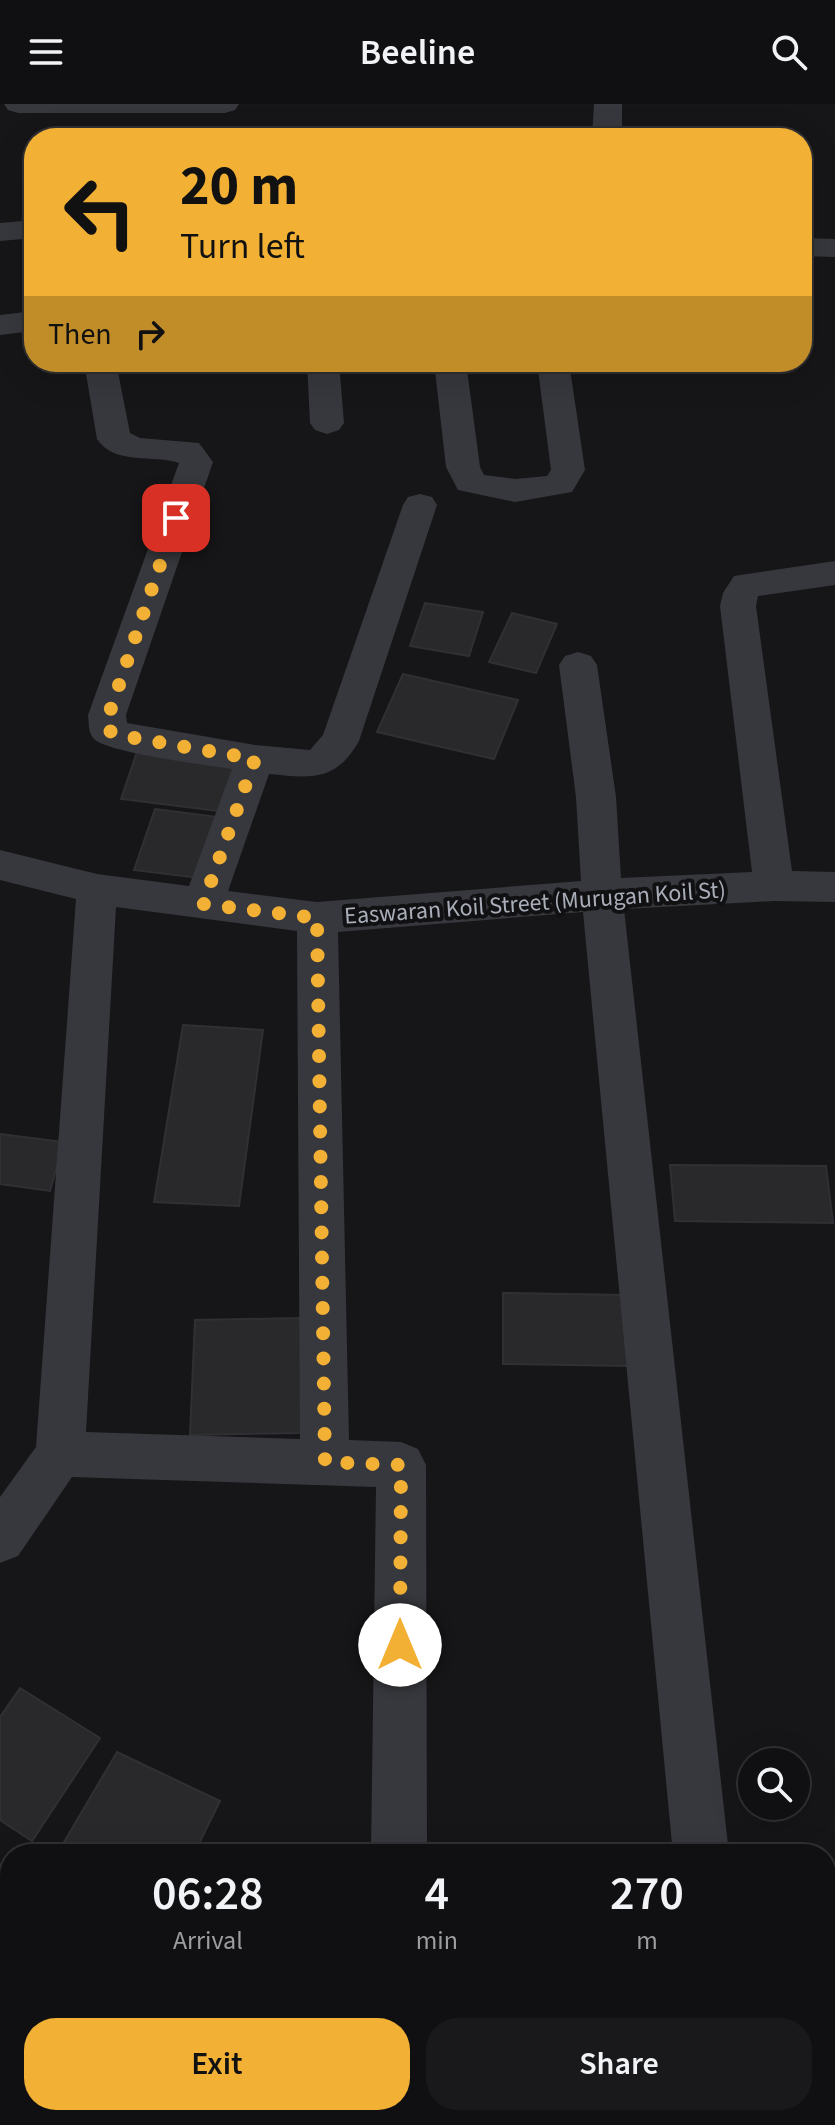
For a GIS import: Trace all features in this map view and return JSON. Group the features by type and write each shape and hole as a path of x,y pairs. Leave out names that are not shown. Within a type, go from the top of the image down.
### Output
{"street":[{"path":"18,104 225,104"},
{"path":"607,128 608,104"},
{"path":"0,232 24,230"},
{"path":"812,247 835,248"},
{"path":"0,325 24,322"},
{"path":"102,372 114,439 135,448 187,451 196,462 107,715 108,730 117,735 255,759 310,764 323,760 335,750 420,505"},
{"path":"324,372 327,423"},
{"path":"451,372 463,467 470,482 490,490 541,490 560,484 568,470 554,372"},
{"path":"774,886 738,606 747,585 835,573"},
{"path":"578,665 596,797 602,895 700,1844"},
{"path":"203,904 255,759"},
{"name":"Easwaran Koil Street (Murugan Koil St)","path":"0,865 97,889 317,918 602,895 774,886 835,887"},
{"path":"0,1539 60,1454 97,889"},
{"path":"317,918 325,1462"},
{"path":"60,1454 401,1465 399,1844"}],"building":[{"path":"425,603 483,612 469,656 410,646"},
{"path":"512,613 557,624 536,673 489,662"},
{"path":"403,674 518,700 494,759 377,732"},
{"path":"139,746 243,759 226,812 121,799"},
{"path":"155,809 225,818 207,879 134,870"},
{"path":"183,1025 263,1030 239,1206 154,1202"},
{"path":"0,1134 64,1142 50,1191 0,1184"},
{"path":"670,1165 826,1166 833,1223 675,1221"},
{"path":"503,1293 625,1295 629,1366 503,1364"},
{"path":"302,1318 301,1433 190,1435 195,1320"},
{"path":"20,1688 100,1738 32,1841 0,1820 0,1717"},
{"path":"117,1752 220,1801 199,1844 63,1844"}],"route":[{"path":"176,518 106,723 108,730 117,735 255,759 203,904 317,918 325,1462 401,1465 400,1645"}]}
